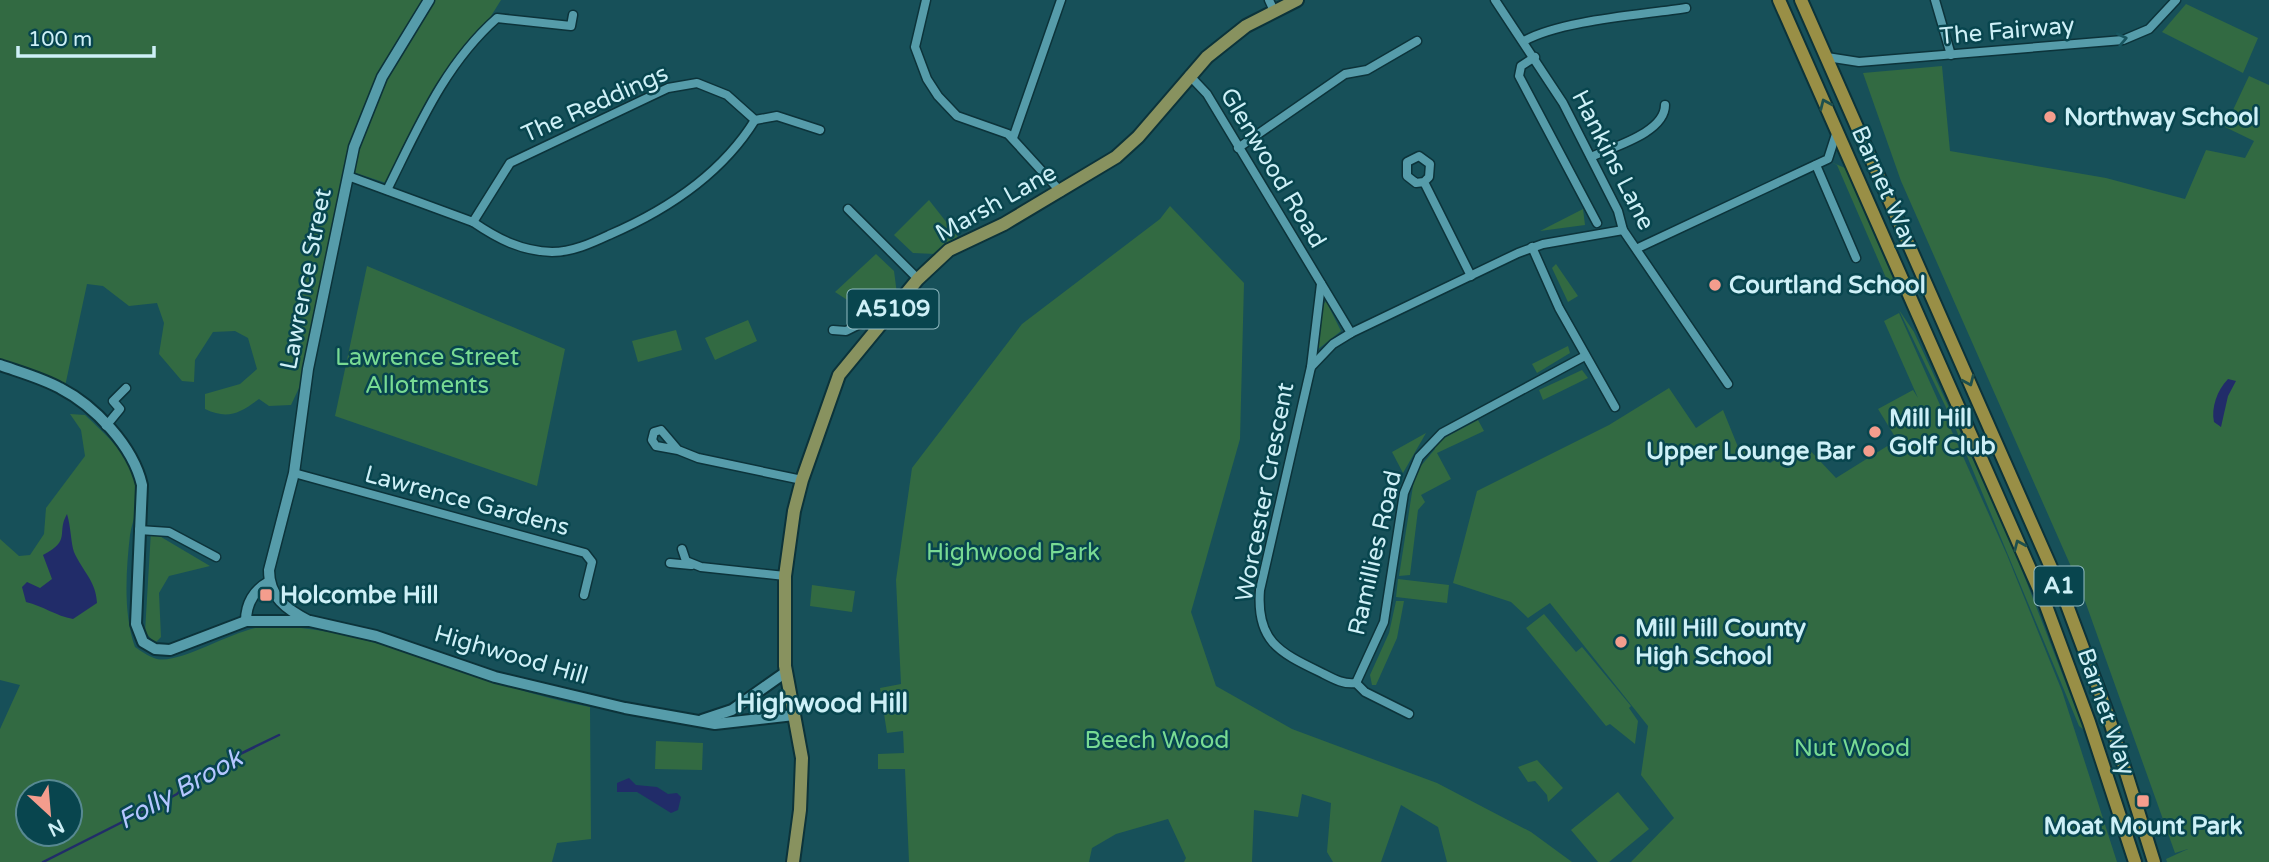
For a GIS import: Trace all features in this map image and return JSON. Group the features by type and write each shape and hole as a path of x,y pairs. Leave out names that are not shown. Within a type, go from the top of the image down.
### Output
{"highway":[{"name":"Barnet Way","path":"1779,0 2045,603 2089,722 2135,862"},
{"name":"Barnet Way","path":"1801,0 2064,597 2107,712 2154,862"}],"main road":[{"name":"Marsh Lane","path":"794,715 788,690 782,626 785,576 794,511 802,480 839,375 918,279 948,250 963,240 1004,224 1116,157 1138,137 1189,75 1238,32 1272,5 1297,0"},
{"path":"0,365 60,387 118,437 140,476 136,624 142,642 155,649 170,650 246,621"},
{"name":"Highwood Hill","path":"246,621 310,621 376,636 533,687 625,708 715,724 794,715"},
{"name":"Highwood Hill","path":"702,720 732,710 786,672"},
{"path":"766,688 788,690"},
{"name":"A5109","path":"793,862 800,810 802,758 794,715"}],"street":[{"name":"Lawrence Street","path":"246,621 250,601 260,587 269,582 294,473 308,369 354,147 382,77 429,0"},
{"path":"926,0 915,47 927,79 957,116 1013,138 1060,192"},
{"path":"1013,138 1061,0"},
{"name":"Hankins Lane","path":"1495,0 1535,57 1591,157 1618,211 1623,230 1638,248 1728,384"},
{"path":"1935,0 1951,55"},
{"name":"The Fairway","path":"1827,57 1859,62 2123,40 2149,29 2176,0"},
{"path":"1524,41 1537,34 1686,8"},
{"path":"387,190 443,79 479,34 498,18 570,26 573,15"},
{"path":"1238,148 1345,74 1367,70 1417,41"},
{"name":"Hankins Lane","path":"1535,57 1521,66 1519,76 1597,223"},
{"name":"Glenwood Road","path":"1189,75 1207,94 1351,333"},
{"name":"The Reddings","path":"473,222 510,163 668,88 697,83 727,95 755,120"},
{"path":"1591,157 1651,128 1662,117 1665,105"},
{"path":"348,176 473,222 498,240 526,249 555,252 585,246 638,223 681,199 739,145 755,120 777,116 820,130"},
{"path":"1638,248 1828,159 1837,131"},
{"path":"1816,165 1856,258"},
{"path":"1424,182 1471,276"},
{"path":"848,209 918,279"},
{"name":"Worcester Crescent","path":"1409,714 1365,692 1356,683 1340,682 1285,654 1273,644 1264,631 1258,608 1311,367 1333,344 1351,333 1532,247 1623,230"},
{"path":"1532,247 1559,308 1615,407"},
{"name":"Glenwood Road","path":"1311,367 1321,284"},
{"path":"833,330 846,331 864,322 875,329"},
{"name":"Ramillies Road","path":"1356,683 1384,622 1404,493 1419,457 1442,433 1585,356"},
{"path":"106,426 120,409 113,401 126,388"},
{"path":"678,450 698,458 802,480"},
{"name":"Lawrence Gardens","path":"294,473 585,553 592,562 584,595"},
{"path":"139,530 169,532 216,557"},
{"path":"682,549 683,556 691,565"},
{"path":"670,563 785,576"},
{"path":"269,582 275,597 293,613 310,621"}],"green space":[{"path":"0,0 501,0 481,32 442,80 386,183 350,171 308,369 291,405 269,406 259,399 240,411 220,414 205,409 205,394 240,384 257,369 248,338 235,331 213,332 195,360 194,382 182,381 159,354 164,323 157,303 129,306 103,286 87,284 64,391 0,368"},
{"path":"2186,4 2258,38 2243,73 2162,32"},
{"path":"1942,66 1950,151 2106,178 2185,199 2206,150 2245,158 2254,141 2225,127 2249,76 2269,85 2269,862 2167,862 2166,859 2188,849 2175,853 2080,587 1901,181 1863,73"},
{"path":"1831,162 1845,168 1893,278 1890,287 1837,165"},
{"path":"929,200 958,237 935,254 913,253 894,235"},
{"path":"1170,206 1244,283 1240,439 1191,612 1216,686 1292,729 1437,783 1531,832 1572,862 1447,862 1438,827 1401,805 1381,862 1333,862 1327,852 1331,803 1302,794 1298,817 1254,810 1252,862 1184,862 1186,858 1168,819 1116,834 1092,848 1089,862 909,862 905,769 878,769 878,754 904,753 903,731 887,733 880,688 901,684 896,580 912,468 1022,324 1160,219"},
{"path":"1583,209 1585,225 1540,231"},
{"path":"876,254 894,271 897,294 875,318 835,292"},
{"path":"1556,264 1578,296 1568,302 1552,268"},
{"name":"Lawrence Street Allotments","path":"367,266 565,349 537,486 335,416"},
{"path":"1326,301 1341,331 1317,350 1323,305"},
{"path":"1899,310 1914,332 2011,542 2084,730 2079,726 1952,420"},
{"name":"Nut Wood","path":"1899,313 2007,555 2062,691 2117,862 1631,862 1674,818 1641,775 1648,726 1550,603 1528,618 1511,602 1453,583 1477,491 1609,425 1669,388 1696,428 1723,410 1738,447 1770,463 1803,443 1836,478 1897,440 1878,409 1913,390 1918,398 1884,321"},
{"path":"748,320 757,341 715,360 705,338"},
{"path":"676,330 682,350 638,362 632,341"},
{"path":"1568,346 1570,353 1537,373 1532,364"},
{"path":"1582,370 1588,378 1543,400 1539,390"},
{"path":"70,414 85,415 109,438 131,466 139,487 138,505 130,535 127,577 127,606 135,647 152,657 164,659 192,652 256,628 270,626 311,629 392,647 510,687 590,707 591,839 557,843 552,862 0,862 0,729 20,685 0,680 0,539 19,556 30,555 44,534 46,508 85,456 81,430"},
{"path":"1478,420 1484,431 1437,453 1451,479 1421,495 1425,502 1418,510 1410,575 1399,576 1415,473 1435,449 1433,444"},
{"path":"1426,433 1403,473 1392,452"},
{"path":"151,531 210,566 169,576 159,593 161,637 155,643 145,632"},
{"path":"1398,579 1449,585 1447,603 1396,597"},
{"path":"812,585 855,591 852,612 810,606"},
{"path":"1396,601 1404,601 1397,638 1376,685 1372,685 1370,675 1389,633"},
{"name":"Mill Hill County High School","path":"1544,614 1576,652 1582,647 1631,706 1629,708 1638,721 1635,744 1610,724 1606,726 1526,628"},
{"path":"656,741 703,743 702,770 655,769"},
{"path":"1537,760 1563,788 1548,802 1547,795 1535,781 1528,782 1518,767"},
{"path":"1618,792 1649,829 1609,862 1598,862 1571,830"}],"water":[{"path":"2228,379 2236,381 2228,396 2221,427 2214,422 2214,405"},
{"path":"67,514 74,552 92,582 97,603 73,619 26,602 22,587 27,582 40,588 52,579 43,555 52,550 60,540"},
{"path":"629,778 636,785 657,787 668,794 677,793 681,797 678,810 671,813 637,792 617,792 617,783"}],"waterway":[{"name":"Folly Brook","path":"43,862 177,794 191,778 279,735"}],"place":[{"name":"Northway School","path":"2050,117"},
{"name":"Courtland School","path":"1715,285"},
{"name":"Mill Hill Golf Club","path":"1875,432"},
{"name":"Upper Lounge Bar","path":"1869,451"},
{"name":"Holcombe Hill","path":"266,595"},
{"name":"Mill Hill County High School","path":"1621,642"},
{"name":"Moat Mount Park","path":"2143,801"}],"district":[{"name":"Highwood Hill","path":"822,703"}],"park label":[{"name":"Highwood Park","path":"1013,552"},
{"name":"Beech Wood","path":"1157,740"}]}
